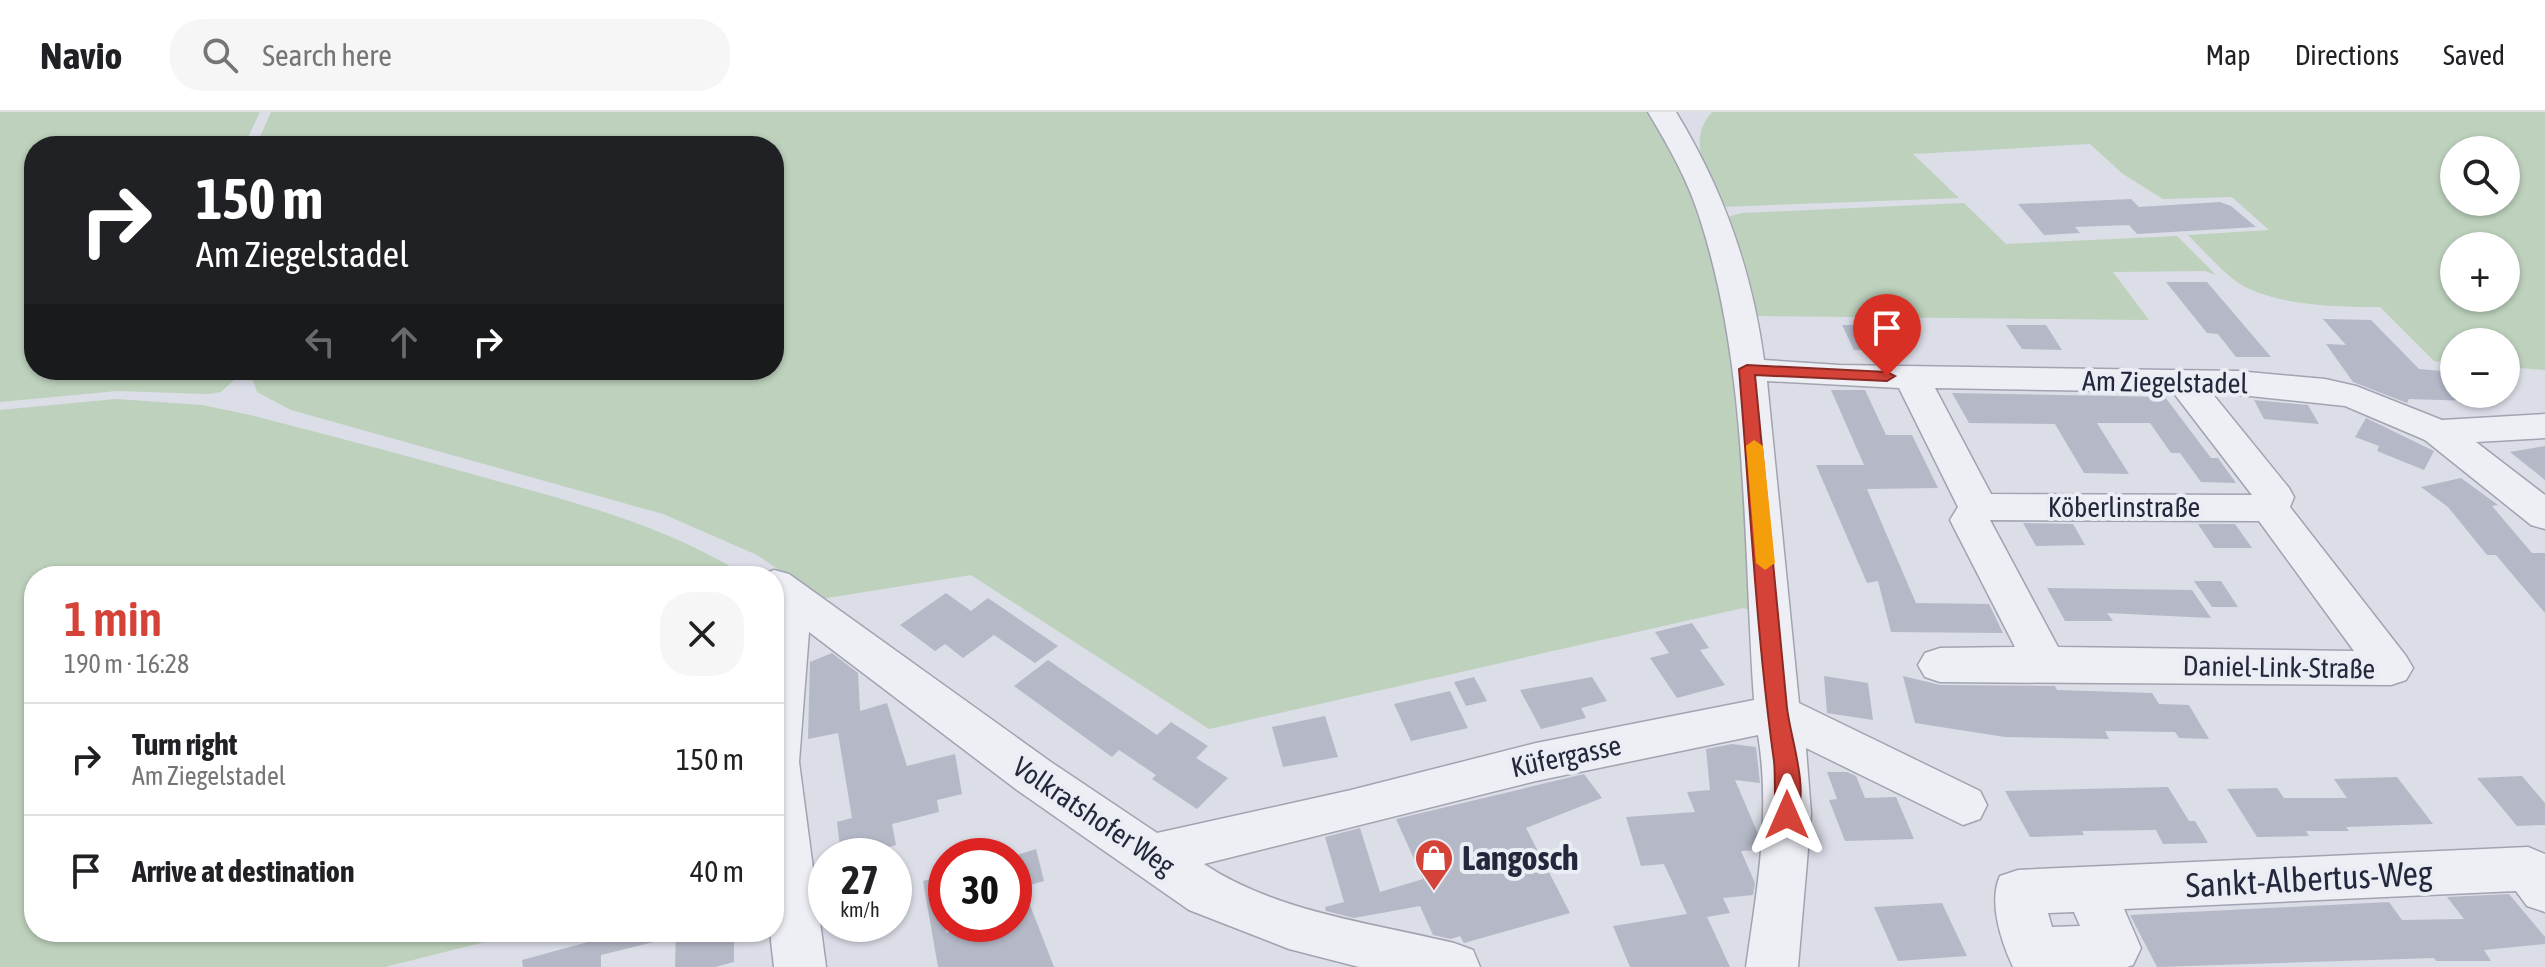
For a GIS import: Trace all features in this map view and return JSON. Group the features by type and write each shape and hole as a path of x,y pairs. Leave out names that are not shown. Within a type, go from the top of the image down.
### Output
{"street":[{"path":"1662,112 1691,158 1713,212 1738,308 1747,369 1778,713 1789,788 1782,899 1772,967"},
{"name":"Am Ziegelstadel","path":"1747,369 1839,376 2283,385 2341,394 2384,408 2438,432 2492,471 2545,516"},
{"path":"1911,376 1978,507 1970,520 2045,663"},
{"name":"Daniel-Link-Straße","path":"1940,665 2045,663 2391,668 2270,508 2275,497 2183,381"},
{"path":"2438,432 2545,426"},
{"name":"Köberlinstraße","path":"1978,507 2270,508"},
{"name":"Volkratshofer Weg","path":"784,592 1034,776 1207,894 1289,926 1454,967"},
{"path":"1778,713 1963,805"},
{"name":"Küfergasse","path":"1154,855 1351,810 1536,762 1778,713"},
{"path":"784,830 800,967"},
{"name":"Sankt-Albertus-Weg","path":"2090,889 2539,876"}],"green space":[{"path":"0,112 260,112 249,136 24,136 24,380 234,380 221,392 208,394 117,391 0,402"},
{"path":"271,112 1654,112 1700,202 1733,351 1753,611 1743,608 1209,729 971,575 821,599 784,574 784,566 773,566 757,555 663,514 291,410 257,392 253,380 784,380 784,136 260,136"},
{"path":"1712,112 2545,112 2545,370 2520,368 2520,328 2440,328 2440,362 2434,361 2380,307 2304,303 2247,288 2227,274 2188,235 2269,230 2232,197 2163,199 2123,174 2090,144 1913,154 1959,198 1722,207 1702,159 1700,135"},
{"path":"1964,203 2006,244 2177,236 2216,275 2205,271 2113,272 2149,320 1749,316 1727,217 1742,213"},
{"path":"116,399 202,405 250,415 594,509 687,544 729,566 24,566 24,942 485,942 385,967 0,967 0,410"}],"building":[{"path":"2131,199 2139,207 2220,202 2231,206 2256,227 2137,234 2129,225 2075,227 2080,233 2044,235 2018,204"},
{"path":"2166,282 2207,282 2271,357 2236,357 2218,334 2207,333"},
{"path":"2323,319 2371,320 2419,369 2440,371 2440,400 2409,399 2407,403 2353,382 2326,344 2346,345"},
{"path":"1842,325 1880,325 1893,350 1854,350"},
{"path":"2006,325 2046,325 2062,350 2022,349"},
{"path":"1831,390 1865,390 1886,435 1912,435 1938,488 1867,489 1916,603 1989,604 2003,633 1891,632 1878,581 1867,583 1816,465 1864,465"},
{"path":"1952,393 2165,397 2211,458 2218,458 2236,483 2201,482 2180,453 2171,453 2150,423 2097,423 2129,474 2084,473 2055,424 1969,423"},
{"path":"2254,400 2308,405 2319,424 2264,419"},
{"path":"2366,418 2434,451 2424,470 2377,451 2379,446 2355,437"},
{"path":"2545,446 2545,480 2510,452"},
{"path":"2461,478 2498,505 2492,506 2532,553 2545,553 2545,613 2496,555 2487,555 2448,507 2421,487"},
{"path":"2023,523 2073,524 2085,545 2036,546"},
{"path":"2198,524 2235,524 2252,548 2214,548"},
{"path":"2194,581 2221,581 2238,607 2212,607"},
{"path":"2047,588 2192,590 2211,618 2107,613 2113,621 2065,621"},
{"path":"946,593 971,611 988,598 1058,646 1035,663 994,635 963,658 945,644 935,651 900,625"},
{"path":"1692,623 1709,648 1700,650 1725,685 1677,698 1650,658 1669,653 1655,632"},
{"path":"832,653 858,673 860,711 887,703 907,766 955,754 962,794 937,800 939,812 892,824 895,838 839,838 837,822 852,818 838,733 808,739 810,662"},
{"path":"1048,660 1157,735 1171,722 1208,746 1196,758 1228,778 1197,809 1152,779 1156,775 1119,750 1112,757 1014,686"},
{"path":"1824,676 1868,683 1873,720 1827,713"},
{"path":"1903,676 1940,685 2055,686 2057,690 2152,693 2159,704 2189,705 2209,739 2179,738 2175,732 2105,731 2109,739 2005,737 1915,723"},
{"path":"1474,677 1487,701 1466,706 1454,682"},
{"path":"1592,677 1607,701 1581,708 1586,718 1541,729 1520,690"},
{"path":"1450,691 1468,728 1411,741 1394,704"},
{"path":"1325,716 1338,757 1283,767 1272,727"},
{"path":"1732,744 1756,747 1760,783 1735,780 1759,836 1758,850 1741,851 1755,883 1753,895 1723,898 1730,913 1707,917 1730,967 1630,967 1613,926 1687,914 1664,864 1641,866 1626,817 1695,812 1687,792 1710,790 1706,749"},
{"path":"1827,772 1847,772 1856,776 1865,798 1896,797 1914,839 1845,841 1829,800 1837,799"},
{"path":"1584,774 1602,798 1526,828 1570,913 1464,943 1460,936 1451,939 1433,935 1420,906 1354,918 1326,911 1325,907 1344,902 1325,837 1360,828 1380,892 1423,879 1396,819"},
{"path":"2522,776 2545,803 2545,825 2517,826 2477,778"},
{"path":"2397,777 2433,824 2346,827 2349,831 2306,831 2309,836 2257,837 2227,789 2277,788 2284,798 2347,798 2334,779"},
{"path":"2168,787 2189,821 2195,821 2208,843 2163,844 2156,830 2082,831 2084,835 2030,837 2005,791"},
{"path":"1036,849 1044,881 1032,884 1032,850"},
{"path":"928,880 928,910 923,881"},
{"path":"2509,894 2545,937 2545,944 2484,950 2491,961 2436,961 2434,958 2157,967 2130,915 2389,902 2402,920 2464,919 2447,897"},
{"path":"1942,903 1967,956 1898,961 1874,907"},
{"path":"1032,910 1054,967 938,967 934,942 1032,942"},
{"path":"588,942 654,942 601,955 601,967 523,967 522,960"},
{"path":"676,942 734,942 734,962 715,967 675,967"}],"slow traffic":[{"path":"1754,446 1765,563"}],"place":[{"name":"Langosch","path":"1434,892"}],"route":[{"path":"1787,815 1789,788 1778,713 1747,369 1797,374 1887,376"}]}
